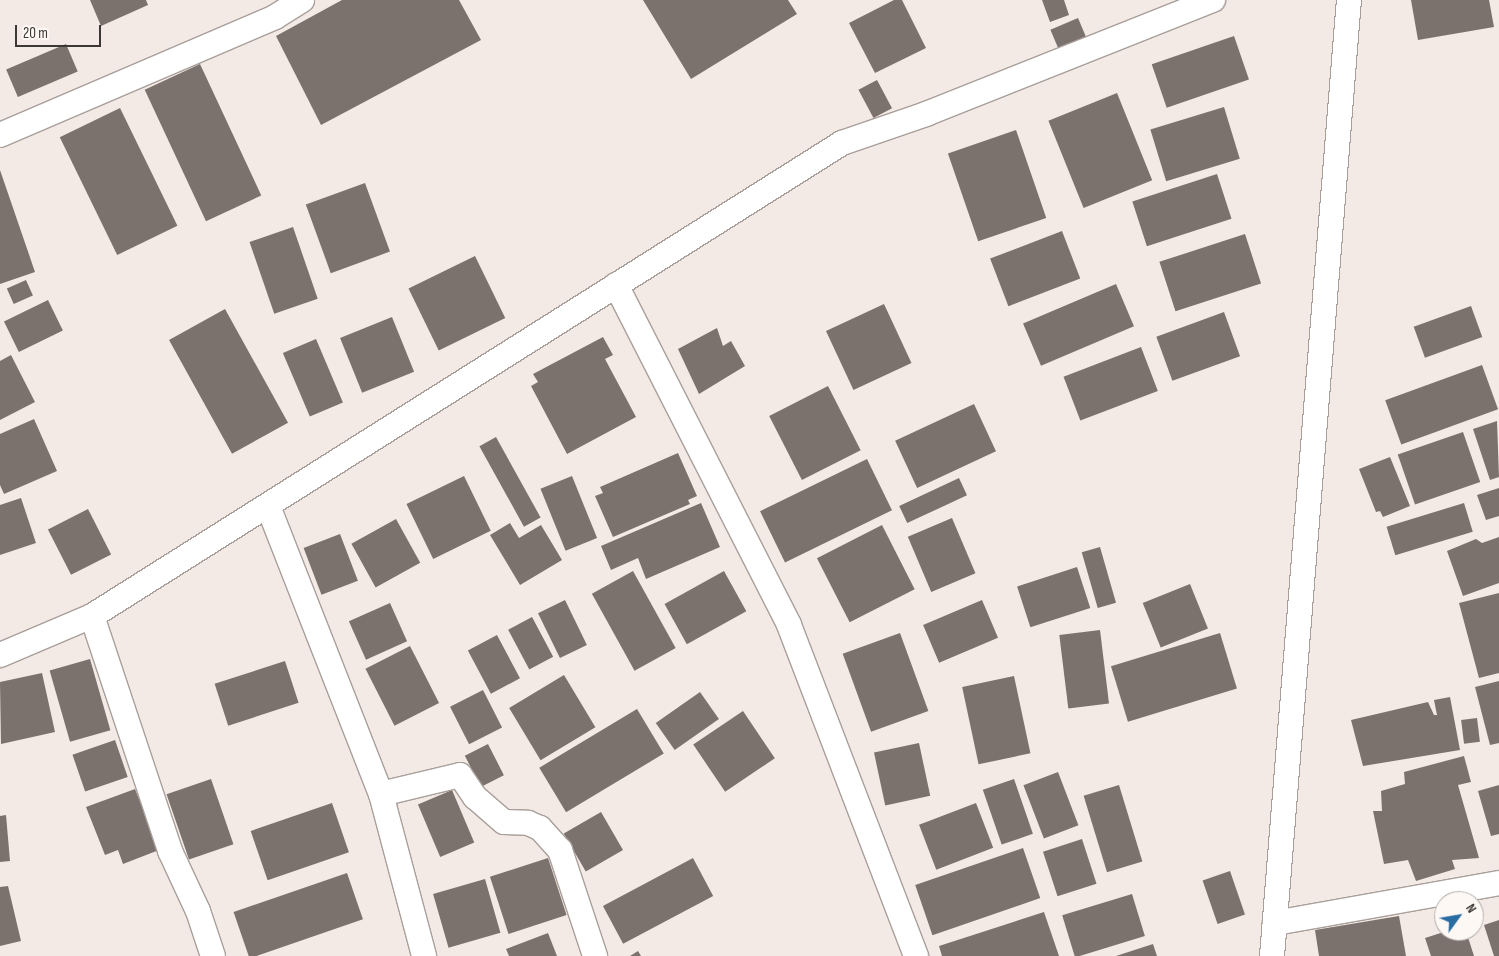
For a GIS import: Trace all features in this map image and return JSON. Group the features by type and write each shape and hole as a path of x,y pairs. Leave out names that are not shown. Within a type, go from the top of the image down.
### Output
{"street":[{"path":"0,135 275,17 302,0"},
{"path":"0,655 92,616 842,143 926,114 1213,0"},
{"path":"1272,956 1349,0"},
{"path":"616,285 789,625 916,956"},
{"path":"268,506 381,794 424,956"},
{"path":"92,616 170,851 198,911 213,956"},
{"path":"381,794 460,775 475,797 504,822 528,823 540,828 560,850 595,956"},
{"path":"1275,922 1499,883"}],"building":[{"path":"90,0 146,0 148,5 101,26"},
{"path":"342,0 459,0 481,40 321,125 276,36"},
{"path":"643,0 788,0 797,14 691,79"},
{"path":"894,0 902,0 926,48 875,73 849,23"},
{"path":"1042,0 1064,0 1069,15 1050,22"},
{"path":"1411,0 1489,0 1494,27 1418,40"},
{"path":"1078,18 1088,42 1061,54 1050,30"},
{"path":"1234,36 1249,79 1167,108 1152,64"},
{"path":"66,44 78,72 18,97 6,69"},
{"path":"200,64 261,195 206,221 145,90"},
{"path":"877,80 892,108 873,118 858,90"},
{"path":"1117,93 1152,180 1084,208 1048,121"},
{"path":"1224,107 1240,159 1166,181 1150,130"},
{"path":"120,108 177,226 117,255 60,137"},
{"path":"1016,130 1046,218 978,241 948,153"},
{"path":"0,170 35,272 0,284"},
{"path":"1217,174 1232,219 1147,246 1132,202"},
{"path":"365,183 390,252 331,273 306,205"},
{"path":"293,227 318,299 274,314 250,242"},
{"path":"1062,231 1080,279 1008,306 990,259"},
{"path":"1245,234 1261,283 1175,311 1159,262"},
{"path":"475,256 505,318 439,350 408,288"},
{"path":"26,280 33,296 14,304 7,289"},
{"path":"1116,284 1134,326 1041,366 1023,323"},
{"path":"48,300 63,331 19,352 4,321"},
{"path":"884,304 911,363 853,390 826,331"},
{"path":"1471,306 1482,337 1425,358 1414,327"},
{"path":"225,309 288,423 232,454 169,340"},
{"path":"1224,312 1240,356 1172,381 1156,337"},
{"path":"392,317 414,372 362,393 340,338"},
{"path":"717,328 723,346 731,341 745,366 699,394 678,349"},
{"path":"603,337 613,355 605,359 636,417 567,454 531,386 538,382 533,374"},
{"path":"316,339 343,403 310,417 283,353"},
{"path":"1141,347 1158,391 1080,421 1064,377"},
{"path":"11,355 35,402 0,420 0,361"},
{"path":"1482,365 1498,409 1401,444 1385,400"},
{"path":"828,386 861,450 802,480 769,416"},
{"path":"974,404 996,451 917,488 895,441"},
{"path":"34,419 57,471 4,494 0,485 0,434"},
{"path":"1497,421 1499,477 1490,480 1473,429"},
{"path":"1463,432 1480,482 1415,505 1398,454"},
{"path":"496,437 541,517 524,527 479,446"},
{"path":"678,453 697,496 688,500 690,504 613,537 595,496 603,493 600,487"},
{"path":"1390,457 1410,506 1383,517 1380,511 1376,512 1359,469"},
{"path":"867,459 892,510 785,562 760,511"},
{"path":"464,476 491,531 433,559 406,504"},
{"path":"572,476 597,538 566,551 540,489"},
{"path":"959,478 967,495 907,523 899,506"},
{"path":"1499,488 1499,516 1486,520 1477,495"},
{"path":"21,498 36,543 0,555 0,505"},
{"path":"701,503 720,547 646,579 638,558 611,570 601,546"},
{"path":"1464,503 1473,532 1395,555 1387,527"},
{"path":"88,509 111,554 71,575 48,529"},
{"path":"952,518 975,573 931,592 908,537"},
{"path":"396,519 420,563 376,587 351,544"},
{"path":"510,523 519,538 541,525 562,560 520,585 490,535"},
{"path":"882,525 915,589 850,622 817,558"},
{"path":"340,534 358,581 322,595 304,548"},
{"path":"1499,537 1499,583 1463,596 1447,551 1476,539 1482,543"},
{"path":"1100,547 1116,603 1098,608 1082,552"},
{"path":"1077,567 1090,608 1030,627 1017,586"},
{"path":"633,571 676,648 635,671 592,594"},
{"path":"724,571 746,611 687,644 665,604"},
{"path":"1190,584 1208,629 1161,648 1143,603"},
{"path":"1499,593 1499,673 1479,678 1459,603"},
{"path":"565,600 587,645 560,658 538,613"},
{"path":"982,600 998,638 939,663 923,625"},
{"path":"390,603 407,641 366,660 349,621"},
{"path":"532,617 553,657 529,669 508,630"},
{"path":"1100,630 1109,703 1068,708 1059,635"},
{"path":"900,633 928,711 871,732 843,654"},
{"path":"1220,633 1237,688 1128,722 1111,666"},
{"path":"497,635 520,678 491,694 468,650"},
{"path":"410,646 439,703 395,726 365,669"},
{"path":"90,659 110,730 70,742 50,671"},
{"path":"285,661 299,703 228,726 215,684"},
{"path":"42,673 55,732 1,744 0,682"},
{"path":"564,675 595,727 541,760 509,708"},
{"path":"1014,676 1030,753 979,764 962,687"},
{"path":"1499,681 1499,743 1490,745 1475,687"},
{"path":"483,690 502,727 469,744 450,707"},
{"path":"700,692 719,719 675,750 656,723"},
{"path":"1450,697 1460,750 1363,766 1351,720 1428,702 1434,715 1437,715 1434,700"},
{"path":"637,709 664,754 566,812 539,768"},
{"path":"743,711 775,758 725,792 693,745"},
{"path":"1477,718 1480,742 1464,744 1461,720"},
{"path":"115,740 128,777 85,792 72,755"},
{"path":"919,743 930,796 885,805 874,753"},
{"path":"488,744 504,775 481,787 465,756"},
{"path":"1464,756 1471,782 1458,785 1479,858 1452,860 1455,869 1416,881 1408,860 1384,864 1373,811 1382,811 1381,791 1405,784 1404,772"},
{"path":"1058,772 1078,825 1044,838 1023,785"},
{"path":"211,779 233,844 189,860 167,794"},
{"path":"1014,779 1033,834 1002,845 983,790"},
{"path":"1119,785 1142,862 1107,872 1084,796"},
{"path":"1499,785 1499,834 1491,836 1478,791"},
{"path":"135,789 159,850 123,864 118,850 105,855 86,807"},
{"path":"452,790 474,842 440,857 418,804"},
{"path":"332,803 349,852 268,880 251,831"},
{"path":"976,803 993,848 936,870 919,825"},
{"path":"601,812 623,850 586,872 564,834"},
{"path":"6,815 10,861 0,862 0,816"},
{"path":"1082,839 1097,884 1058,896 1043,852"},
{"path":"1023,848 1040,898 932,935 915,885"},
{"path":"548,858 567,915 509,934 490,877"},
{"path":"693,858 713,896 623,944 603,906"},
{"path":"1230,871 1245,914 1218,924 1203,880"},
{"path":"347,873 363,919 256,956 249,956 234,912"},
{"path":"485,879 500,933 449,948 433,894"},
{"path":"8,886 21,941 0,946 0,887"},
{"path":"1132,894 1145,936 1075,956 1062,915"},
{"path":"1044,912 1059,956 942,956 939,946"},
{"path":"1399,916 1406,956 1319,956 1315,930"},
{"path":"1499,920 1499,956 1494,956 1484,925"},
{"path":"548,933 557,956 509,956 506,949"},
{"path":"1434,935 1434,941 1469,941 1474,956 1431,956 1425,938"},
{"path":"1153,944 1157,956 1116,956"},
{"path":"638,951 641,956 630,956"}]}
